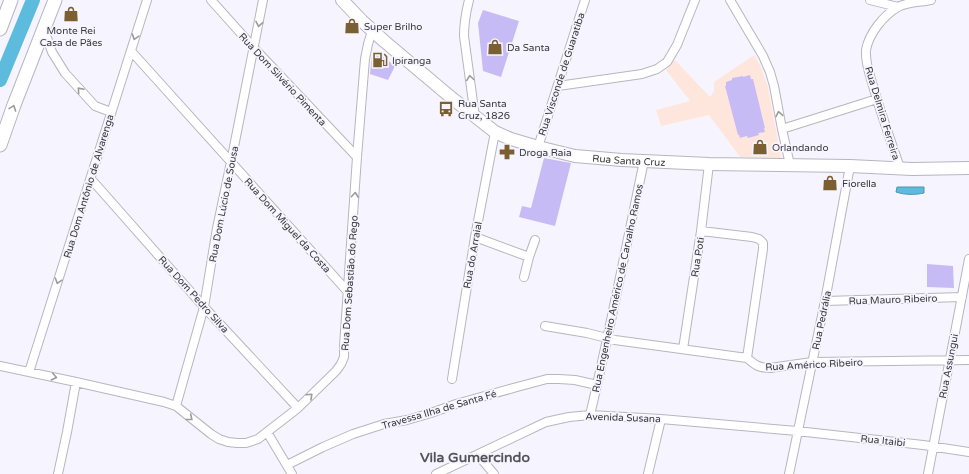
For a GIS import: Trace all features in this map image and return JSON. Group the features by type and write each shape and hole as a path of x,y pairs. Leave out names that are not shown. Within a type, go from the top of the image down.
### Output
{"main road":[{"path":"0,29 11,0"},
{"path":"0,145 55,0"},
{"name":"Rua Santa Cruz","path":"348,3 372,31 475,117 495,132 511,139 538,147 575,156 599,159 709,164 969,168"}],"street":[{"name":"Rua Dom Antônio de Alvarenga","path":"29,372 147,0"},
{"name":"Rua Dom Silvério Pimenta","path":"211,0 357,157"},
{"name":"Rua Dom Lúcio de Sousa","path":"176,406 204,307 217,228 263,0"},
{"path":"469,0 464,24 464,36 475,117"},
{"name":"Rua Visconde de Guaratiba","path":"538,147 585,0"},
{"path":"558,86 635,76 657,69 667,62 677,45 695,0"},
{"path":"730,0 763,56 770,72 790,165"},
{"path":"870,0 901,4"},
{"name":"Rua Delmira Ferreira","path":"900,168 867,65 866,50 871,37 880,23 901,4 931,0"},
{"path":"44,28 52,52 65,73 95,106 111,112"},
{"name":"Rua Dom Sebastião do Rego","path":"1,367 76,382 176,406 211,434 228,442 246,443 258,439 298,408 336,371 344,357 357,157 366,51 372,31"},
{"name":"Rua Dom Miguel da Costa","path":"131,51 348,292"},
{"path":"782,129 877,99"},
{"name":"Rua do Arraial","path":"452,379 475,237 495,132"},
{"name":"Rua Engenheiro Américo de Carvalho Ramos","path":"590,415 608,338 644,161"},
{"name":"Rua Poti","path":"683,349 701,231 709,164"},
{"name":"Rua Pedrália","path":"789,474 825,301 850,166"},
{"name":"Rua Dom Pedro Silva","path":"91,179 204,307 298,408"},
{"path":"701,231 752,237 759,239 763,243 764,249 746,358"},
{"path":"475,237 529,257"},
{"path":"524,277 535,240"},
{"name":"Rua Assungui","path":"928,474 969,259"},
{"name":"Rua Mauro Ribeiro","path":"825,301 962,296"},
{"name":"Rua Américo Ribeiro","path":"545,326 608,338 746,358 756,365 764,368 812,362 969,360"},
{"name":"Travessa Ilha de Santa Fé","path":"287,465 353,434 384,424 407,420 431,413 516,386 547,379 575,380 597,385"},
{"path":"58,474 76,382"},
{"name":"Avenida Susana","path":"436,474 546,422 569,417 590,415 661,419 797,431"},
{"path":"648,474 661,419"},
{"name":"Rua Itaibi","path":"797,431 934,446 969,452"},
{"path":"267,432 292,474"},
{"path":"478,455 494,474"}],"shaded area":[{"path":"754,55 760,65 768,87 781,158 740,157 709,115 661,126 656,110 690,101 666,70 675,60 710,97 714,91 714,82"}],"water":[{"path":"897,187 924,187 924,193 899,193 896,192"}],"building":[{"name":"Da Santa","path":"483,10 519,21 501,77 483,71 478,23"},
{"name":"Ipiranga","path":"377,52 395,66 388,80 370,74 372,55"},
{"path":"750,75 751,79 753,79 765,132 758,133 759,135 748,138 747,136 740,138 725,86 726,82 732,80 732,78"},
{"path":"544,158 571,163 555,226 519,217 522,206 531,208"},
{"path":"927,264 953,266 954,288 927,287"}],"waterway":[{"path":"0,80 33,0"}],"place":[{"name":"Monte Rei Casa de Pães","path":"71,14"},
{"name":"Super Brilho","path":"352,26"},
{"name":"Da Santa","path":"495,47"},
{"name":"Ipiranga","path":"380,60"},
{"name":"Rua Santa Cruz, 1826","path":"446,109"},
{"name":"Orlandando","path":"760,147"},
{"name":"Droga Raia","path":"507,152"},
{"name":"Fiorella","path":"830,183"}],"district":[{"name":"Vila Gumercindo","path":"475,457"}]}
